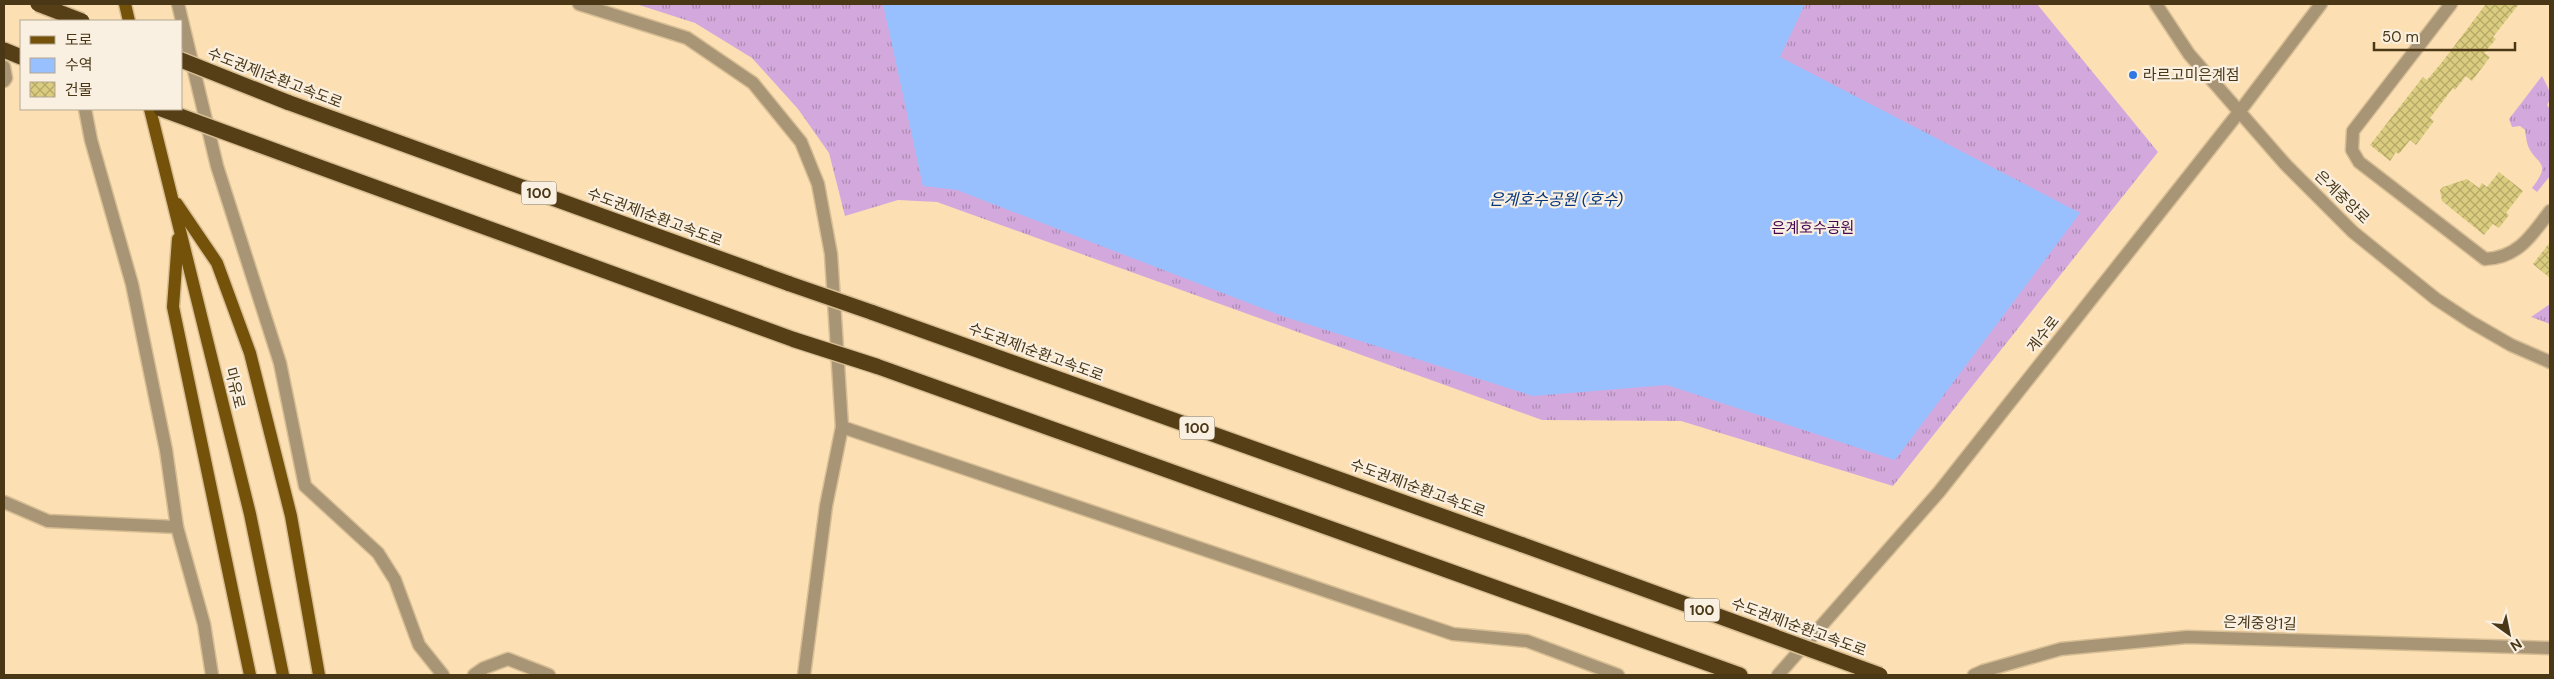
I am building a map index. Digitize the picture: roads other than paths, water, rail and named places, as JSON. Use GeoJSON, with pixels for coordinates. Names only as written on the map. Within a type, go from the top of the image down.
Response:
{"type":"FeatureCollection","features":[{"type":"Feature","properties":{"kind":"highway"},"geometry":{"type":"LineString","coordinates":[[38,4],[79,20]]}},
{"type":"Feature","properties":{"kind":"highway"},"geometry":{"type":"LineString","coordinates":[[4,50],[20,56]]}},
{"type":"Feature","properties":{"kind":"highway","name":"수도권제1순환고속도로"},"geometry":{"type":"LineString","coordinates":[[182,60],[287,102],[1880,675]]}},
{"type":"Feature","properties":{"kind":"highway"},"geometry":{"type":"LineString","coordinates":[[164,110],[794,340],[876,366],[1740,675]]}},
{"type":"Feature","properties":{"kind":"main road"},"geometry":{"type":"LineString","coordinates":[[125,4],[129,20]]}},
{"type":"Feature","properties":{"kind":"main road","name":"마유로"},"geometry":{"type":"LineString","coordinates":[[150,110],[250,514],[283,675]]}},
{"type":"Feature","properties":{"kind":"main road"},"geometry":{"type":"LineString","coordinates":[[172,196],[218,263],[250,353],[291,516],[319,675]]}},
{"type":"Feature","properties":{"kind":"main road"},"geometry":{"type":"LineString","coordinates":[[179,227],[173,307],[250,675]]}},
{"type":"Feature","properties":{"kind":"street"},"geometry":{"type":"LineString","coordinates":[[64,4],[68,20]]}},
{"type":"Feature","properties":{"kind":"street"},"geometry":{"type":"LineString","coordinates":[[178,4],[182,20]]}},
{"type":"Feature","properties":{"kind":"street"},"geometry":{"type":"LineString","coordinates":[[579,4],[688,38],[753,83],[801,142],[818,184],[831,254],[842,428],[826,506],[804,675]]}},
{"type":"Feature","properties":{"kind":"street","name":"은계중앙로"},"geometry":{"type":"LineString","coordinates":[[2156,4],[2189,54],[2286,165],[2353,232],[2436,299],[2471,322],[2512,345],[2550,362]]}},
{"type":"Feature","properties":{"kind":"street","name":"계수로"},"geometry":{"type":"LineString","coordinates":[[1778,675],[1939,492],[2240,111],[2321,4]]}},
{"type":"Feature","properties":{"kind":"street"},"geometry":{"type":"LineString","coordinates":[[2452,4],[2353,131],[2352,150],[2359,162],[2485,259],[2501,258],[2521,247],[2550,211]]}},
{"type":"Feature","properties":{"kind":"street"},"geometry":{"type":"LineString","coordinates":[[182,21],[216,166],[280,363],[305,486],[378,553],[395,580],[419,645],[443,675]]}},
{"type":"Feature","properties":{"kind":"street"},"geometry":{"type":"LineString","coordinates":[[4,67],[6,78],[4,80]]}},
{"type":"Feature","properties":{"kind":"street"},"geometry":{"type":"LineString","coordinates":[[85,110],[91,140],[132,284],[166,450],[177,527],[204,624],[212,675]]}},
{"type":"Feature","properties":{"kind":"street"},"geometry":{"type":"LineString","coordinates":[[842,428],[1453,634],[1527,642],[1618,675]]}},
{"type":"Feature","properties":{"kind":"street"},"geometry":{"type":"LineString","coordinates":[[4,502],[48,521],[177,527]]}},
{"type":"Feature","properties":{"kind":"street","name":"은계중앙1길"},"geometry":{"type":"LineString","coordinates":[[1974,675],[2061,649],[2187,637],[2550,648]]}},
{"type":"Feature","properties":{"kind":"street"},"geometry":{"type":"LineString","coordinates":[[474,675],[484,668],[508,658],[549,675]]}},
{"type":"Feature","properties":{"kind":"water","name":"은계호수공원 (호수)"},"geometry":{"type":"Polygon","coordinates":[[[883,4],[1805,4],[1780,57],[2080,213],[1895,460],[1667,385],[1533,396],[1282,316],[957,190],[923,186],[883,4]]]}},
{"type":"Feature","properties":{"kind":"place","name":"라르고미은계점"},"geometry":{"type":"Point","coordinates":[2133,75]}},
{"type":"Feature","properties":{"kind":"park label","name":"은계호수공원"},"geometry":{"type":"Point","coordinates":[1813,228]}}]}
